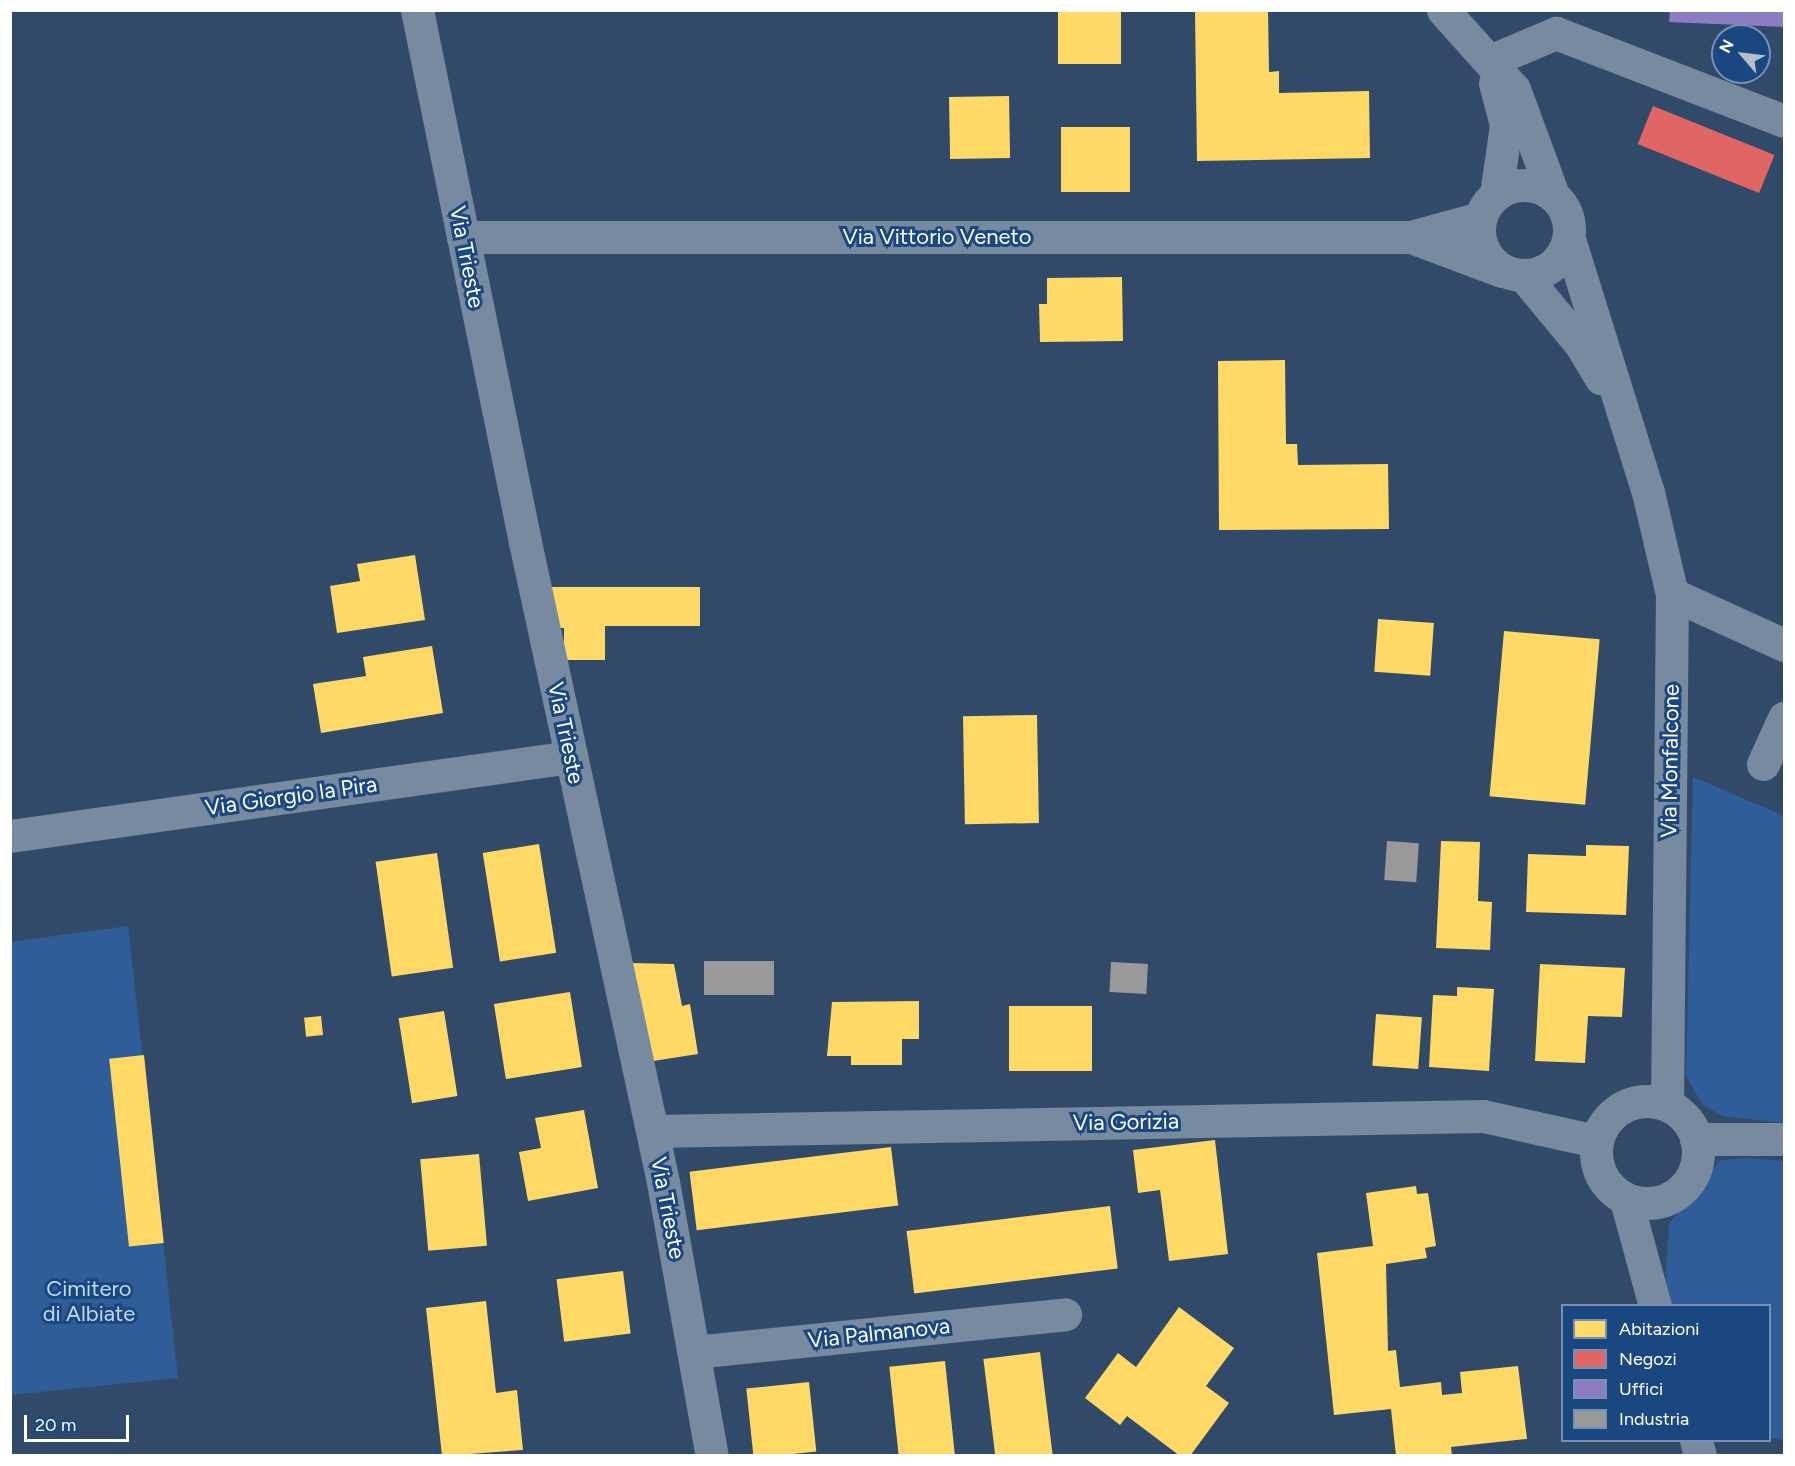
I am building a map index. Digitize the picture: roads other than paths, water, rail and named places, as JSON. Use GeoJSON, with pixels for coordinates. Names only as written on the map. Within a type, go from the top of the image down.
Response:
{"type":"FeatureCollection","features":[{"type":"Feature","properties":{"kind":"street","name":"Via Trieste"},"geometry":{"type":"LineString","coordinates":[[417,10],[571,757],[653,1131],[712,1455]]}},
{"type":"Feature","properties":{"kind":"street"},"geometry":{"type":"LineString","coordinates":[[1443,10],[1490,61],[1514,90],[1554,195],[1568,216],[1569,239],[1554,266],[1515,274],[1482,247],[1488,206],[1506,125],[1490,61]]}},
{"type":"Feature","properties":{"kind":"street"},"geometry":{"type":"LineString","coordinates":[[1490,61],[1556,33],[1785,121]]}},
{"type":"Feature","properties":{"kind":"street"},"geometry":{"type":"LineString","coordinates":[[1488,206],[1523,184],[1554,195]]}},
{"type":"Feature","properties":{"kind":"street","name":"Via Vittorio Veneto"},"geometry":{"type":"LineString","coordinates":[[1411,237],[1488,206]]}},
{"type":"Feature","properties":{"kind":"street","name":"Via Vittorio Veneto"},"geometry":{"type":"LineString","coordinates":[[463,237],[1411,237],[1515,274]]}},
{"type":"Feature","properties":{"kind":"street","name":"Via Monfalcone"},"geometry":{"type":"LineString","coordinates":[[1569,239],[1627,423],[1672,594],[1667,1105]]}},
{"type":"Feature","properties":{"kind":"street","name":"Via Monfalcone"},"geometry":{"type":"LineString","coordinates":[[1515,274],[1581,345],[1627,423]]}},
{"type":"Feature","properties":{"kind":"street"},"geometry":{"type":"LineString","coordinates":[[1672,594],[1785,645]]}},
{"type":"Feature","properties":{"kind":"street"},"geometry":{"type":"LineString","coordinates":[[1763,764],[1785,718]]}},
{"type":"Feature","properties":{"kind":"street","name":"Via Giorgio la Pira"},"geometry":{"type":"LineString","coordinates":[[10,836],[571,757]]}},
{"type":"Feature","properties":{"kind":"street"},"geometry":{"type":"LineString","coordinates":[[1626,1200],[1656,1203],[1680,1191],[1696,1164],[1696,1139],[1682,1115],[1667,1105],[1650,1101],[1620,1108],[1596,1141],[1598,1171],[1626,1200],[1655,1304]]}},
{"type":"Feature","properties":{"kind":"street","name":"Via Gorizia"},"geometry":{"type":"LineString","coordinates":[[653,1131],[1483,1116],[1596,1141]]}},
{"type":"Feature","properties":{"kind":"street"},"geometry":{"type":"LineString","coordinates":[[1696,1139],[1785,1139]]}},
{"type":"Feature","properties":{"kind":"street","name":"Via Palmanova"},"geometry":{"type":"LineString","coordinates":[[694,1352],[1065,1314]]}},
{"type":"Feature","properties":{"kind":"park label","name":"Cimitero di Albiate"},"geometry":{"type":"Point","coordinates":[89,1300]}}]}
